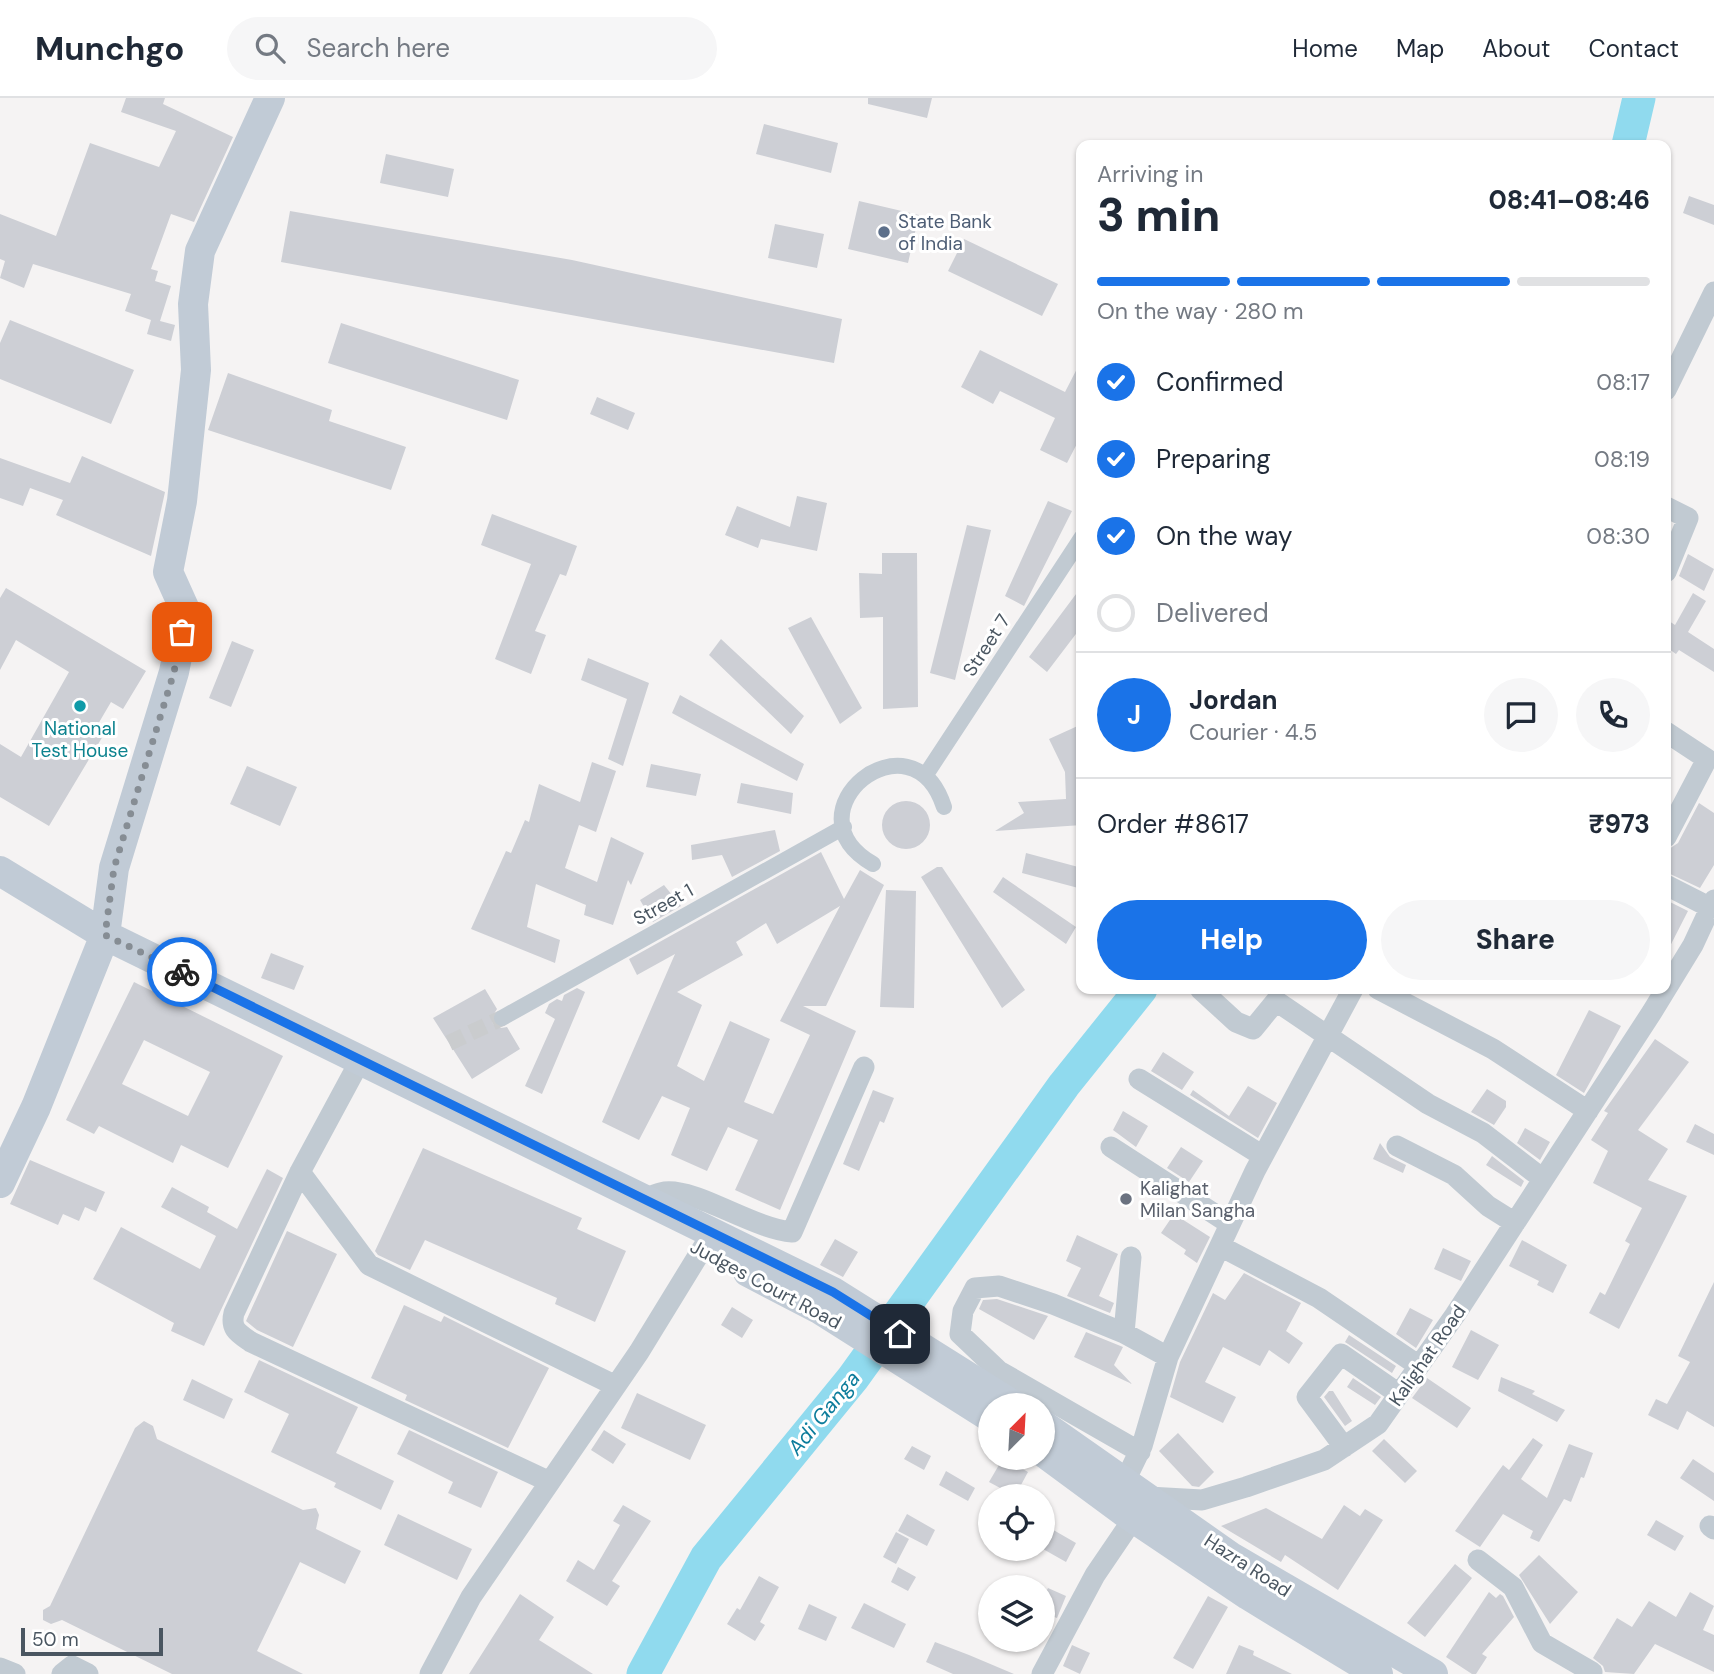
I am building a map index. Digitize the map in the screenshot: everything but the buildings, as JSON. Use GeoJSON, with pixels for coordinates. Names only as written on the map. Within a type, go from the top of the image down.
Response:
{"type":"FeatureCollection","features":[{"type":"Feature","properties":{"kind":"main road"},"geometry":{"type":"LineString","coordinates":[[1,1180],[36,1107],[103,940],[114,868],[174,672],[186,612],[168,572],[181,501],[196,370],[193,304],[200,251],[270,98]]}},
{"type":"Feature","properties":{"kind":"main road"},"geometry":{"type":"LineString","coordinates":[[0,871],[103,940]]}},
{"type":"Feature","properties":{"kind":"main road"},"geometry":{"type":"LineString","coordinates":[[0,884],[355,1070],[699,1240]]}},
{"type":"Feature","properties":{"kind":"main road","name":"Judges Court Road"},"geometry":{"type":"LineString","coordinates":[[103,940],[390,1074],[644,1199],[699,1240],[827,1301],[992,1393]]}},
{"type":"Feature","properties":{"kind":"main road","name":"Judges Court Road"},"geometry":{"type":"LineString","coordinates":[[827,1301],[978,1409]]}},
{"type":"Feature","properties":{"kind":"main road","name":"Hazra Road"},"geometry":{"type":"LineString","coordinates":[[1056,1451],[1231,1557],[1433,1674]]}},
{"type":"Feature","properties":{"kind":"main road","name":"Hazra Road"},"geometry":{"type":"LineString","coordinates":[[1135,1499],[1248,1595],[1378,1674]]}},
{"type":"Feature","properties":{"kind":"street"},"geometry":{"type":"LineString","coordinates":[[1671,380],[1714,292]]}},
{"type":"Feature","properties":{"kind":"street"},"geometry":{"type":"LineString","coordinates":[[1671,510],[1688,518],[1671,560]]}},
{"type":"Feature","properties":{"kind":"street","name":"Street 7"},"geometry":{"type":"LineString","coordinates":[[925,776],[1076,546]]}},
{"type":"Feature","properties":{"kind":"street"},"geometry":{"type":"LineString","coordinates":[[1671,735],[1707,760],[1671,820]]}},
{"type":"Feature","properties":{"kind":"street"},"geometry":{"type":"LineString","coordinates":[[873,864],[854,849],[844,827],[845,802],[857,781],[878,768],[902,766],[925,776],[934,785],[944,807]]}},
{"type":"Feature","properties":{"kind":"street","name":"Street 1"},"geometry":{"type":"LineString","coordinates":[[502,1018],[844,827]]}},
{"type":"Feature","properties":{"kind":"street"},"geometry":{"type":"LineString","coordinates":[[1671,887],[1712,904]]}},
{"type":"Feature","properties":{"kind":"street","name":"Kalighat Road"},"geometry":{"type":"LineString","coordinates":[[1671,980],[1693,945],[1712,904]]}},
{"type":"Feature","properties":{"kind":"street"},"geometry":{"type":"LineString","coordinates":[[1205,994],[1236,1022],[1253,1029],[1276,1001],[1428,1104],[1483,1133],[1543,1179]]}},
{"type":"Feature","properties":{"kind":"street"},"geometry":{"type":"LineString","coordinates":[[1042,1674],[1135,1499],[1140,1452],[1168,1356],[1263,1156],[1350,994]]}},
{"type":"Feature","properties":{"kind":"street"},"geometry":{"type":"LineString","coordinates":[[1388,994],[1493,1049],[1588,1111]]}},
{"type":"Feature","properties":{"kind":"street","name":"Kalighat Road"},"geometry":{"type":"LineString","coordinates":[[1135,1499],[1202,1500],[1324,1460],[1378,1424],[1515,1223],[1662,994]]}},
{"type":"Feature","properties":{"kind":"street"},"geometry":{"type":"LineString","coordinates":[[644,1199],[667,1191],[704,1201],[772,1230],[792,1232],[864,1067]]}},
{"type":"Feature","properties":{"kind":"street"},"geometry":{"type":"LineString","coordinates":[[355,1070],[300,1172],[234,1313],[232,1322],[235,1331],[251,1342],[550,1482]]}},
{"type":"Feature","properties":{"kind":"street"},"geometry":{"type":"LineString","coordinates":[[1139,1079],[1263,1156]]}},
{"type":"Feature","properties":{"kind":"street"},"geometry":{"type":"LineString","coordinates":[[1397,1146],[1454,1175],[1488,1206],[1515,1223]]}},
{"type":"Feature","properties":{"kind":"street"},"geometry":{"type":"LineString","coordinates":[[1111,1147],[1230,1224]]}},
{"type":"Feature","properties":{"kind":"street"},"geometry":{"type":"LineString","coordinates":[[300,1172],[369,1265],[616,1386]]}},
{"type":"Feature","properties":{"kind":"street"},"geometry":{"type":"LineString","coordinates":[[430,1674],[459,1617],[616,1386],[699,1240]]}},
{"type":"Feature","properties":{"kind":"street"},"geometry":{"type":"LineString","coordinates":[[1220,1246],[1319,1298],[1419,1366]]}},
{"type":"Feature","properties":{"kind":"street"},"geometry":{"type":"LineString","coordinates":[[1124,1334],[1131,1257]]}},
{"type":"Feature","properties":{"kind":"street"},"geometry":{"type":"LineString","coordinates":[[1140,1452],[999,1371],[960,1334],[963,1311],[975,1288],[999,1286],[1124,1334],[1168,1356]]}},
{"type":"Feature","properties":{"kind":"street"},"geometry":{"type":"LineString","coordinates":[[1344,1447],[1307,1397],[1341,1354],[1399,1394]]}},
{"type":"Feature","properties":{"kind":"street"},"geometry":{"type":"LineString","coordinates":[[1478,1560],[1513,1587],[1542,1643],[1592,1672],[1590,1674]]}},
{"type":"Feature","properties":{"kind":"street"},"geometry":{"type":"LineString","coordinates":[[62,1674],[72,1666],[88,1674]]}},
{"type":"Feature","properties":{"kind":"street"},"geometry":{"type":"LineString","coordinates":[[0,1668],[15,1674]]}},
{"type":"Feature","properties":{"kind":"waterway","name":"Adi Ganga"},"geometry":{"type":"LineString","coordinates":[[1629,140],[1639,98]]}},
{"type":"Feature","properties":{"kind":"waterway","name":"Adi Ganga"},"geometry":{"type":"LineString","coordinates":[[643,1674],[706,1558],[853,1378],[1064,1085],[1137,994]]}},
{"type":"Feature","properties":{"kind":"tunnel"},"geometry":{"type":"LineString","coordinates":[[449,1043],[502,1018]]}},
{"type":"Feature","properties":{"kind":"way so far"},"geometry":{"type":"LineString","coordinates":[[182,632],[174,672],[114,868],[105,935],[182,972]]}},
{"type":"Feature","properties":{"kind":"place","name":"State Bank of India"},"geometry":{"type":"Point","coordinates":[884,232]}},
{"type":"Feature","properties":{"kind":"place","name":"National Test House"},"geometry":{"type":"Point","coordinates":[80,706]}},
{"type":"Feature","properties":{"kind":"place","name":"Kalighat Milan Sangha"},"geometry":{"type":"Point","coordinates":[1126,1199]}},
{"type":"Feature","properties":{"kind":"route"},"geometry":{"type":"LineString","coordinates":[[182,972],[833,1292],[900,1334]]}}]}
